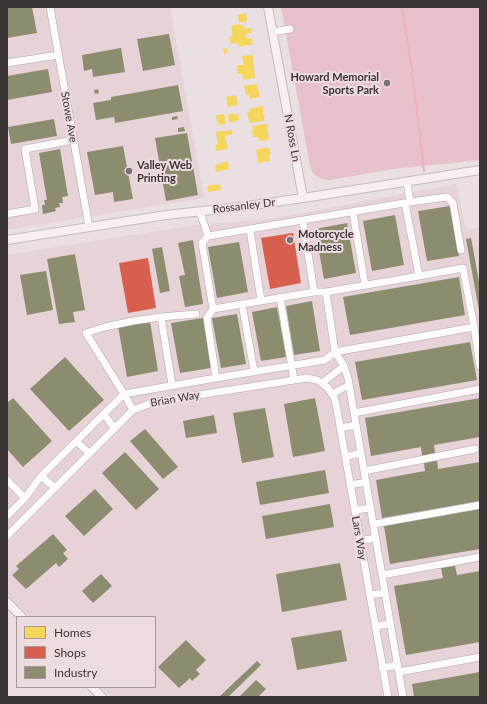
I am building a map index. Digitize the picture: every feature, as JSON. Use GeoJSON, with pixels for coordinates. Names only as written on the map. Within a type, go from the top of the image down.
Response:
{"type":"FeatureCollection","features":[{"type":"Feature","properties":{"kind":"main road","name":"N Ross Ln"},"geometry":{"type":"LineString","coordinates":[[268,7],[303,198]]}},
{"type":"Feature","properties":{"kind":"main road","name":"Rossanley Dr"},"geometry":{"type":"LineString","coordinates":[[7,240],[89,227],[303,198],[480,170]]}},
{"type":"Feature","properties":{"kind":"main road"},"geometry":{"type":"LineString","coordinates":[[7,602],[21,616]]}},
{"type":"Feature","properties":{"kind":"main road"},"geometry":{"type":"LineString","coordinates":[[93,688],[102,697]]}},
{"type":"Feature","properties":{"kind":"street","name":"Stowe Ave"},"geometry":{"type":"LineString","coordinates":[[50,7],[89,227]]}},
{"type":"Feature","properties":{"kind":"street"},"geometry":{"type":"LineString","coordinates":[[273,32],[290,29]]}},
{"type":"Feature","properties":{"kind":"street"},"geometry":{"type":"LineString","coordinates":[[7,63],[58,55]]}},
{"type":"Feature","properties":{"kind":"street"},"geometry":{"type":"LineString","coordinates":[[7,214],[35,209],[24,148],[74,140]]}},
{"type":"Feature","properties":{"kind":"street"},"geometry":{"type":"LineString","coordinates":[[407,182],[407,203],[419,276]]}},
{"type":"Feature","properties":{"kind":"street"},"geometry":{"type":"LineString","coordinates":[[216,378],[207,318],[213,309],[202,243],[208,236],[353,213],[447,196],[453,203],[461,250]]}},
{"type":"Feature","properties":{"kind":"street"},"geometry":{"type":"LineString","coordinates":[[200,212],[208,236]]}},
{"type":"Feature","properties":{"kind":"street"},"geometry":{"type":"LineString","coordinates":[[353,213],[365,285]]}},
{"type":"Feature","properties":{"kind":"street"},"geometry":{"type":"LineString","coordinates":[[303,221],[314,292]]}},
{"type":"Feature","properties":{"kind":"street"},"geometry":{"type":"LineString","coordinates":[[250,230],[261,300]]}},
{"type":"Feature","properties":{"kind":"street"},"geometry":{"type":"LineString","coordinates":[[213,309],[280,297],[314,292],[326,292],[463,268],[480,366]]}},
{"type":"Feature","properties":{"kind":"street"},"geometry":{"type":"LineString","coordinates":[[326,292],[335,352],[344,366],[350,385],[403,697]]}},
{"type":"Feature","properties":{"kind":"street"},"geometry":{"type":"LineString","coordinates":[[280,297],[294,380]]}},
{"type":"Feature","properties":{"kind":"street"},"geometry":{"type":"LineString","coordinates":[[242,304],[254,371]]}},
{"type":"Feature","properties":{"kind":"street"},"geometry":{"type":"LineString","coordinates":[[133,410],[86,333],[112,325],[133,321],[196,314]]}},
{"type":"Feature","properties":{"kind":"street"},"geometry":{"type":"LineString","coordinates":[[160,318],[172,385]]}},
{"type":"Feature","properties":{"kind":"street"},"geometry":{"type":"LineString","coordinates":[[7,516],[25,498],[41,476],[124,394],[292,364],[325,360],[335,352],[474,327]]}},
{"type":"Feature","properties":{"kind":"street"},"geometry":{"type":"LineString","coordinates":[[322,383],[344,366]]}},
{"type":"Feature","properties":{"kind":"street"},"geometry":{"type":"LineString","coordinates":[[229,375],[231,390]]}},
{"type":"Feature","properties":{"kind":"street","name":"Brian Way"},"geometry":{"type":"LineString","coordinates":[[7,536],[133,410],[146,404],[162,401],[294,380],[312,379],[322,383]]}},
{"type":"Feature","properties":{"kind":"street"},"geometry":{"type":"LineString","coordinates":[[195,381],[196,396]]}},
{"type":"Feature","properties":{"kind":"street","name":"Lars Way"},"geometry":{"type":"LineString","coordinates":[[322,383],[332,394],[336,404],[388,697]]}},
{"type":"Feature","properties":{"kind":"street"},"geometry":{"type":"LineString","coordinates":[[332,394],[350,385]]}},
{"type":"Feature","properties":{"kind":"street"},"geometry":{"type":"LineString","coordinates":[[160,388],[162,401]]}},
{"type":"Feature","properties":{"kind":"street"},"geometry":{"type":"LineString","coordinates":[[354,413],[480,389]]}},
{"type":"Feature","properties":{"kind":"street"},"geometry":{"type":"LineString","coordinates":[[104,414],[114,428]]}},
{"type":"Feature","properties":{"kind":"street"},"geometry":{"type":"LineString","coordinates":[[340,428],[356,425]]}},
{"type":"Feature","properties":{"kind":"street"},"geometry":{"type":"LineString","coordinates":[[76,441],[89,453]]}},
{"type":"Feature","properties":{"kind":"street"},"geometry":{"type":"LineString","coordinates":[[364,471],[475,449]]}},
{"type":"Feature","properties":{"kind":"street"},"geometry":{"type":"LineString","coordinates":[[345,456],[361,453]]}},
{"type":"Feature","properties":{"kind":"street"},"geometry":{"type":"LineString","coordinates":[[41,476],[55,488]]}},
{"type":"Feature","properties":{"kind":"street"},"geometry":{"type":"LineString","coordinates":[[7,480],[25,498]]}},
{"type":"Feature","properties":{"kind":"street"},"geometry":{"type":"LineString","coordinates":[[350,486],[366,482]]}},
{"type":"Feature","properties":{"kind":"street"},"geometry":{"type":"LineString","coordinates":[[374,524],[480,505]]}},
{"type":"Feature","properties":{"kind":"street"},"geometry":{"type":"LineString","coordinates":[[16,507],[26,516]]}},
{"type":"Feature","properties":{"kind":"street"},"geometry":{"type":"LineString","coordinates":[[355,510],[371,508]]}},
{"type":"Feature","properties":{"kind":"street"},"geometry":{"type":"LineString","coordinates":[[360,541],[376,538]]}},
{"type":"Feature","properties":{"kind":"street"},"geometry":{"type":"LineString","coordinates":[[382,575],[480,557]]}},
{"type":"Feature","properties":{"kind":"street"},"geometry":{"type":"LineString","coordinates":[[370,596],[385,593]]}},
{"type":"Feature","properties":{"kind":"street"},"geometry":{"type":"LineString","coordinates":[[375,626],[391,624]]}},
{"type":"Feature","properties":{"kind":"street"},"geometry":{"type":"LineString","coordinates":[[382,668],[398,668],[480,657]]}},
{"type":"Feature","properties":{"kind":"shaded area"},"geometry":{"type":"Polygon","coordinates":[[[7,7],[170,7],[204,198],[7,230],[7,7]]]}},
{"type":"Feature","properties":{"kind":"shaded area","name":"Howard Memorial Sports Park"},"geometry":{"type":"Polygon","coordinates":[[[281,7],[480,7],[480,160],[393,169],[330,180],[325,180],[318,177],[313,173],[310,166],[281,7]]]}},
{"type":"Feature","properties":{"kind":"shaded area"},"geometry":{"type":"Polygon","coordinates":[[[456,184],[466,230],[480,228],[480,697],[111,697],[102,688],[156,688],[156,616],[29,616],[7,594],[7,255],[194,225],[271,219],[456,184]]]}},
{"type":"Feature","properties":{"kind":"building: Homes"},"geometry":{"type":"Polygon","coordinates":[[[246,13],[247,21],[239,23],[238,15],[246,13]]]}},
{"type":"Feature","properties":{"kind":"building: Homes"},"geometry":{"type":"Polygon","coordinates":[[[240,24],[240,26],[244,25],[245,29],[251,28],[252,33],[246,34],[247,39],[252,38],[253,44],[239,47],[238,43],[231,44],[229,37],[233,36],[231,26],[240,24]]]}},
{"type":"Feature","properties":{"kind":"building: Homes"},"geometry":{"type":"Polygon","coordinates":[[[227,48],[228,53],[224,54],[223,49],[227,48]]]}},
{"type":"Feature","properties":{"kind":"building: Homes"},"geometry":{"type":"Polygon","coordinates":[[[253,55],[255,78],[243,80],[242,74],[238,74],[237,65],[244,65],[242,56],[253,55]]]}},
{"type":"Feature","properties":{"kind":"building: Homes"},"geometry":{"type":"Polygon","coordinates":[[[257,84],[260,97],[250,99],[249,94],[246,95],[244,86],[257,84]]]}},
{"type":"Feature","properties":{"kind":"building: Homes"},"geometry":{"type":"Polygon","coordinates":[[[236,95],[238,105],[228,107],[226,97],[236,95]]]}},
{"type":"Feature","properties":{"kind":"building: Homes"},"geometry":{"type":"Polygon","coordinates":[[[263,106],[263,115],[265,115],[264,121],[250,123],[247,113],[250,112],[249,109],[263,106]]]}},
{"type":"Feature","properties":{"kind":"building: Homes"},"geometry":{"type":"Polygon","coordinates":[[[233,113],[234,115],[238,114],[239,120],[229,123],[228,114],[233,113]]]}},
{"type":"Feature","properties":{"kind":"building: Homes"},"geometry":{"type":"Polygon","coordinates":[[[224,114],[226,124],[218,125],[216,115],[224,114]]]}},
{"type":"Feature","properties":{"kind":"building: Homes"},"geometry":{"type":"Polygon","coordinates":[[[267,124],[269,140],[259,141],[258,137],[253,137],[253,126],[267,124]]]}},
{"type":"Feature","properties":{"kind":"building: Homes"},"geometry":{"type":"Polygon","coordinates":[[[232,130],[233,134],[225,136],[228,149],[216,151],[215,145],[218,144],[216,132],[232,130]]]}},
{"type":"Feature","properties":{"kind":"building: Homes"},"geometry":{"type":"Polygon","coordinates":[[[269,147],[271,154],[269,154],[270,161],[258,163],[256,150],[269,147]]]}},
{"type":"Feature","properties":{"kind":"building: Homes"},"geometry":{"type":"Polygon","coordinates":[[[228,161],[229,169],[216,172],[215,165],[228,161]]]}},
{"type":"Feature","properties":{"kind":"building: Homes"},"geometry":{"type":"Polygon","coordinates":[[[220,184],[221,190],[208,192],[207,186],[220,184]]]}},
{"type":"Feature","properties":{"kind":"building: Shops"},"geometry":{"type":"Polygon","coordinates":[[[293,233],[301,283],[270,289],[261,238],[293,233]]]}},
{"type":"Feature","properties":{"kind":"building: Shops"},"geometry":{"type":"Polygon","coordinates":[[[148,258],[156,308],[128,313],[119,263],[148,258]]]}},
{"type":"Feature","properties":{"kind":"building: Industry"},"geometry":{"type":"Polygon","coordinates":[[[7,7],[32,7],[37,33],[7,38],[7,7]]]}},
{"type":"Feature","properties":{"kind":"building: Industry"},"geometry":{"type":"Polygon","coordinates":[[[169,34],[175,65],[143,71],[137,39],[169,34]]]}},
{"type":"Feature","properties":{"kind":"building: Industry"},"geometry":{"type":"Polygon","coordinates":[[[121,48],[125,72],[93,77],[92,69],[84,71],[82,55],[121,48]]]}},
{"type":"Feature","properties":{"kind":"building: Industry"},"geometry":{"type":"Polygon","coordinates":[[[48,69],[52,92],[7,100],[7,76],[48,69]]]}},
{"type":"Feature","properties":{"kind":"building: Industry"},"geometry":{"type":"Polygon","coordinates":[[[178,85],[183,111],[115,123],[114,117],[96,120],[93,103],[111,100],[111,97],[178,85]]]}},
{"type":"Feature","properties":{"kind":"building: Industry"},"geometry":{"type":"Polygon","coordinates":[[[98,89],[99,93],[95,94],[94,90],[98,89]]]}},
{"type":"Feature","properties":{"kind":"building: Industry"},"geometry":{"type":"Polygon","coordinates":[[[177,116],[178,119],[172,120],[172,117],[177,116]]]}},
{"type":"Feature","properties":{"kind":"building: Industry"},"geometry":{"type":"Polygon","coordinates":[[[54,119],[57,136],[11,144],[8,127],[54,119]]]}},
{"type":"Feature","properties":{"kind":"building: Industry"},"geometry":{"type":"Polygon","coordinates":[[[184,127],[185,131],[178,132],[178,128],[184,127]]]}},
{"type":"Feature","properties":{"kind":"building: Industry"},"geometry":{"type":"Polygon","coordinates":[[[187,133],[198,195],[166,201],[155,138],[187,133]]]}},
{"type":"Feature","properties":{"kind":"building: Industry"},"geometry":{"type":"Polygon","coordinates":[[[123,146],[133,199],[114,202],[113,192],[95,195],[87,152],[123,146]]]}},
{"type":"Feature","properties":{"kind":"building: Industry"},"geometry":{"type":"Polygon","coordinates":[[[60,149],[68,196],[62,197],[63,203],[59,203],[60,207],[55,208],[56,211],[43,214],[42,205],[45,205],[44,200],[47,200],[39,153],[60,149]]]}},
{"type":"Feature","properties":{"kind":"building: Industry"},"geometry":{"type":"Polygon","coordinates":[[[450,206],[459,256],[427,261],[418,211],[450,206]]]}},
{"type":"Feature","properties":{"kind":"building: Industry"},"geometry":{"type":"Polygon","coordinates":[[[395,215],[404,265],[372,271],[363,221],[395,215]]]}},
{"type":"Feature","properties":{"kind":"building: Industry"},"geometry":{"type":"Polygon","coordinates":[[[347,223],[356,273],[324,279],[315,229],[347,223]]]}},
{"type":"Feature","properties":{"kind":"building: Industry"},"geometry":{"type":"Polygon","coordinates":[[[471,238],[480,287],[480,316],[466,239],[471,238]]]}},
{"type":"Feature","properties":{"kind":"building: Industry"},"geometry":{"type":"Polygon","coordinates":[[[193,240],[203,304],[185,307],[179,276],[185,275],[178,243],[193,240]]]}},
{"type":"Feature","properties":{"kind":"building: Industry"},"geometry":{"type":"Polygon","coordinates":[[[239,242],[248,292],[217,298],[208,247],[239,242]]]}},
{"type":"Feature","properties":{"kind":"building: Industry"},"geometry":{"type":"Polygon","coordinates":[[[162,247],[170,291],[160,293],[152,249],[162,247]]]}},
{"type":"Feature","properties":{"kind":"building: Industry"},"geometry":{"type":"Polygon","coordinates":[[[75,254],[85,310],[73,312],[75,322],[59,324],[47,259],[75,254]]]}},
{"type":"Feature","properties":{"kind":"building: Industry"},"geometry":{"type":"Polygon","coordinates":[[[46,271],[53,310],[27,315],[20,275],[46,271]]]}},
{"type":"Feature","properties":{"kind":"building: Industry"},"geometry":{"type":"Polygon","coordinates":[[[459,277],[465,315],[350,335],[343,297],[459,277]]]}},
{"type":"Feature","properties":{"kind":"building: Industry"},"geometry":{"type":"Polygon","coordinates":[[[312,301],[320,351],[294,355],[286,306],[312,301]]]}},
{"type":"Feature","properties":{"kind":"building: Industry"},"geometry":{"type":"Polygon","coordinates":[[[277,307],[286,357],[261,361],[252,312],[277,307]]]}},
{"type":"Feature","properties":{"kind":"building: Industry"},"geometry":{"type":"Polygon","coordinates":[[[237,314],[246,364],[221,368],[212,318],[237,314]]]}},
{"type":"Feature","properties":{"kind":"building: Industry"},"geometry":{"type":"Polygon","coordinates":[[[203,318],[211,368],[180,373],[171,323],[203,318]]]}},
{"type":"Feature","properties":{"kind":"building: Industry"},"geometry":{"type":"Polygon","coordinates":[[[150,321],[158,371],[127,377],[118,326],[150,321]]]}},
{"type":"Feature","properties":{"kind":"building: Industry"},"geometry":{"type":"Polygon","coordinates":[[[470,342],[477,380],[362,400],[355,362],[470,342]]]}},
{"type":"Feature","properties":{"kind":"building: Industry"},"geometry":{"type":"Polygon","coordinates":[[[65,357],[104,400],[69,431],[30,389],[65,357]]]}},
{"type":"Feature","properties":{"kind":"building: Industry"},"geometry":{"type":"Polygon","coordinates":[[[13,398],[52,441],[23,467],[7,449],[7,403],[13,398]]]}},
{"type":"Feature","properties":{"kind":"building: Industry"},"geometry":{"type":"Polygon","coordinates":[[[315,398],[325,451],[293,457],[284,404],[315,398]]]}},
{"type":"Feature","properties":{"kind":"building: Industry"},"geometry":{"type":"Polygon","coordinates":[[[480,398],[480,437],[434,445],[435,453],[422,456],[421,447],[371,456],[365,418],[480,398]]]}},
{"type":"Feature","properties":{"kind":"building: Industry"},"geometry":{"type":"Polygon","coordinates":[[[265,408],[274,457],[242,463],[233,413],[265,408]]]}},
{"type":"Feature","properties":{"kind":"building: Industry"},"geometry":{"type":"Polygon","coordinates":[[[214,415],[217,433],[186,438],[183,421],[214,415]]]}},
{"type":"Feature","properties":{"kind":"building: Industry"},"geometry":{"type":"Polygon","coordinates":[[[145,429],[178,467],[163,479],[130,441],[145,429]]]}},
{"type":"Feature","properties":{"kind":"building: Industry"},"geometry":{"type":"Polygon","coordinates":[[[125,452],[159,489],[136,510],[102,473],[125,452]]]}},
{"type":"Feature","properties":{"kind":"building: Industry"},"geometry":{"type":"Polygon","coordinates":[[[437,460],[438,469],[480,462],[480,501],[382,518],[376,480],[425,471],[424,463],[437,460]]]}},
{"type":"Feature","properties":{"kind":"building: Industry"},"geometry":{"type":"Polygon","coordinates":[[[325,470],[329,493],[260,505],[256,482],[325,470]]]}},
{"type":"Feature","properties":{"kind":"building: Industry"},"geometry":{"type":"Polygon","coordinates":[[[95,489],[113,509],[84,536],[65,516],[95,489]]]}},
{"type":"Feature","properties":{"kind":"building: Industry"},"geometry":{"type":"Polygon","coordinates":[[[330,504],[334,527],[266,539],[262,516],[330,504]]]}},
{"type":"Feature","properties":{"kind":"building: Industry"},"geometry":{"type":"Polygon","coordinates":[[[480,509],[480,549],[390,564],[384,526],[480,509]]]}},
{"type":"Feature","properties":{"kind":"building: Industry"},"geometry":{"type":"Polygon","coordinates":[[[53,534],[67,550],[63,553],[68,559],[59,567],[56,563],[26,589],[12,575],[19,569],[16,566],[53,534]]]}},
{"type":"Feature","properties":{"kind":"building: Industry"},"geometry":{"type":"Polygon","coordinates":[[[340,563],[347,600],[282,612],[276,574],[340,563]]]}},
{"type":"Feature","properties":{"kind":"building: Industry"},"geometry":{"type":"Polygon","coordinates":[[[455,566],[457,575],[480,571],[480,642],[406,655],[394,586],[443,578],[441,568],[455,566]]]}},
{"type":"Feature","properties":{"kind":"building: Industry"},"geometry":{"type":"Polygon","coordinates":[[[101,574],[112,586],[93,603],[82,591],[101,574]]]}},
{"type":"Feature","properties":{"kind":"building: Industry"},"geometry":{"type":"Polygon","coordinates":[[[341,630],[347,661],[297,670],[291,638],[341,630]]]}},
{"type":"Feature","properties":{"kind":"building: Industry"},"geometry":{"type":"Polygon","coordinates":[[[186,640],[206,660],[196,670],[200,674],[192,681],[190,678],[179,688],[158,667],[186,640]]]}},
{"type":"Feature","properties":{"kind":"building: Industry"},"geometry":{"type":"Polygon","coordinates":[[[257,661],[261,665],[228,697],[219,697],[257,661]]]}},
{"type":"Feature","properties":{"kind":"building: Industry"},"geometry":{"type":"Polygon","coordinates":[[[480,672],[480,697],[414,697],[412,684],[480,672]]]}},
{"type":"Feature","properties":{"kind":"building: Industry"},"geometry":{"type":"Polygon","coordinates":[[[256,680],[266,689],[258,697],[239,697],[256,680]]]}},
{"type":"Feature","properties":{"kind":"waterway"},"geometry":{"type":"LineString","coordinates":[[402,7],[413,78],[424,171]]}},
{"type":"Feature","properties":{"kind":"place","name":"Howard Memorial Sports Park"},"geometry":{"type":"Point","coordinates":[387,83]}},
{"type":"Feature","properties":{"kind":"place","name":"Valley Web Printing"},"geometry":{"type":"Point","coordinates":[129,171]}},
{"type":"Feature","properties":{"kind":"place","name":"Motorcycle Madness"},"geometry":{"type":"Point","coordinates":[290,240]}}]}
